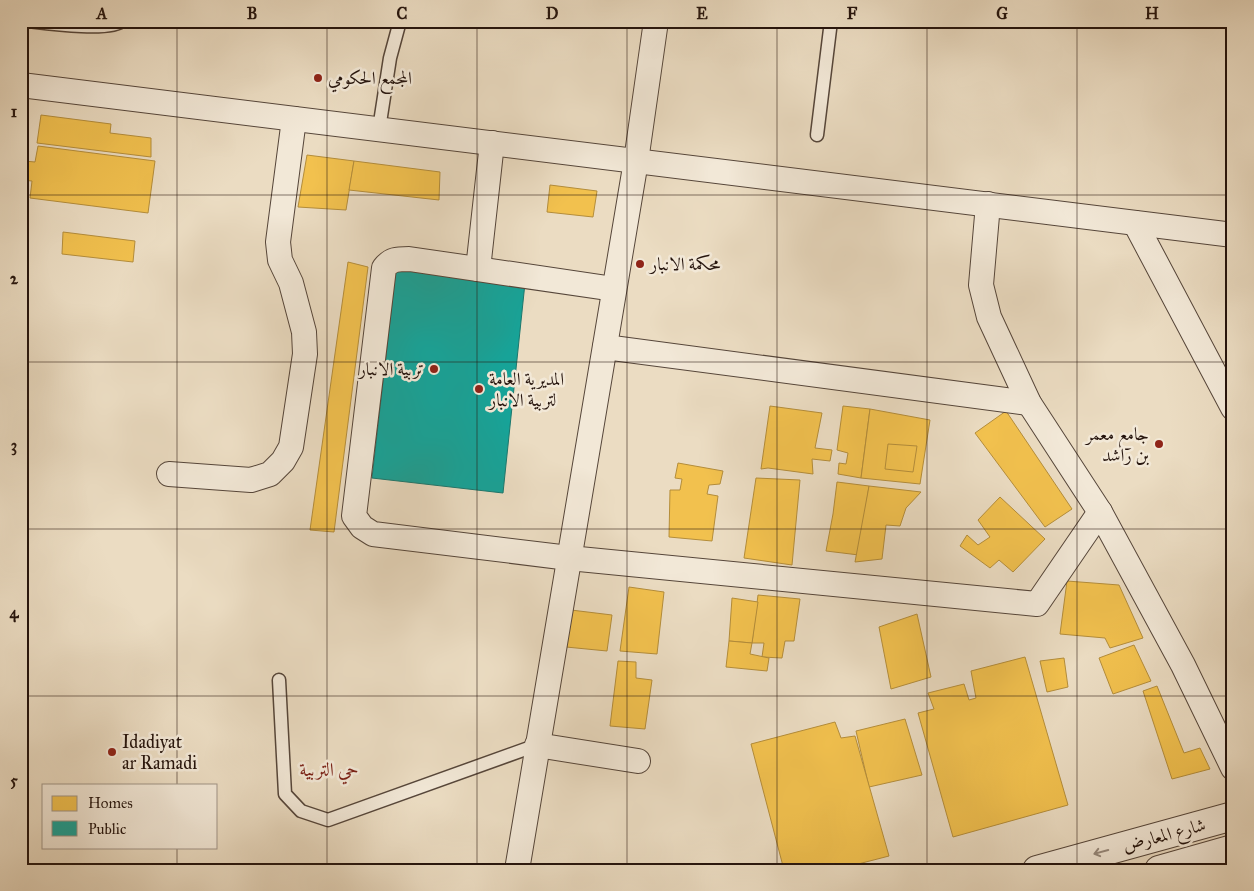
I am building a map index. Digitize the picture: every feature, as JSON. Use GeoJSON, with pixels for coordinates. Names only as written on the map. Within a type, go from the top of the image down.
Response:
{"type":"FeatureCollection","features":[{"type":"Feature","properties":{"kind":"street"},"geometry":{"type":"LineString","coordinates":[[517,870],[636,161],[656,21]]}},
{"type":"Feature","properties":{"kind":"street"},"geometry":{"type":"LineString","coordinates":[[21,85],[1233,235]]}},
{"type":"Feature","properties":{"kind":"street"},"geometry":{"type":"LineString","coordinates":[[169,474],[252,480],[270,474],[283,461],[291,447],[305,354],[304,332],[291,283],[280,260],[278,242],[294,119]]}},
{"type":"Feature","properties":{"kind":"street"},"geometry":{"type":"LineString","coordinates":[[478,269],[492,143]]}},
{"type":"Feature","properties":{"kind":"street"},"geometry":{"type":"LineString","coordinates":[[988,204],[981,285],[989,318],[1029,403],[1100,512],[1183,665],[1233,768]]}},
{"type":"Feature","properties":{"kind":"street"},"geometry":{"type":"LineString","coordinates":[[1135,223],[1233,408]]}},
{"type":"Feature","properties":{"kind":"street"},"geometry":{"type":"LineString","coordinates":[[614,289],[409,259],[397,259],[390,262],[384,268],[354,516],[362,527],[373,534],[569,558],[1038,604],[1100,512]]}},
{"type":"Feature","properties":{"kind":"street"},"geometry":{"type":"LineString","coordinates":[[604,346],[1029,403]]}},
{"type":"Feature","properties":{"kind":"street"},"geometry":{"type":"LineString","coordinates":[[537,745],[638,761]]}},
{"type":"Feature","properties":{"kind":"street","name":"شارع المعارض"},"geometry":{"type":"LineString","coordinates":[[1037,870],[1233,816]]}},
{"type":"Feature","properties":{"kind":"street","name":"شارع المعارض"},"geometry":{"type":"LineString","coordinates":[[1159,870],[1233,849]]}},
{"type":"Feature","properties":{"kind":"lane"},"geometry":{"type":"LineString","coordinates":[[28,21],[101,27],[118,24],[122,21]]}},
{"type":"Feature","properties":{"kind":"lane"},"geometry":{"type":"LineString","coordinates":[[379,129],[390,58],[400,21]]}},
{"type":"Feature","properties":{"kind":"lane"},"geometry":{"type":"LineString","coordinates":[[817,135],[830,21]]}},
{"type":"Feature","properties":{"kind":"lane"},"geometry":{"type":"LineString","coordinates":[[279,680],[285,794],[301,811],[328,820],[537,745]]}},
{"type":"Feature","properties":{"kind":"building: Homes"},"geometry":{"type":"Polygon","coordinates":[[[41,115],[111,124],[110,133],[151,138],[151,157],[37,143],[41,115]]]}},
{"type":"Feature","properties":{"kind":"building: Homes"},"geometry":{"type":"Polygon","coordinates":[[[38,146],[155,161],[148,213],[30,198],[32,181],[22,180],[24,161],[35,162],[38,146]]]}},
{"type":"Feature","properties":{"kind":"building: Homes"},"geometry":{"type":"Polygon","coordinates":[[[307,155],[354,161],[346,210],[298,207],[307,155]]]}},
{"type":"Feature","properties":{"kind":"building: Homes"},"geometry":{"type":"Polygon","coordinates":[[[354,161],[440,172],[439,200],[349,190],[354,161]]]}},
{"type":"Feature","properties":{"kind":"building: Homes"},"geometry":{"type":"Polygon","coordinates":[[[550,185],[597,191],[593,217],[547,212],[550,185]]]}},
{"type":"Feature","properties":{"kind":"building: Homes"},"geometry":{"type":"Polygon","coordinates":[[[63,232],[135,241],[133,262],[62,254],[63,232]]]}},
{"type":"Feature","properties":{"kind":"building: Homes"},"geometry":{"type":"Polygon","coordinates":[[[348,262],[368,267],[334,532],[310,530],[348,262]]]}},
{"type":"Feature","properties":{"kind":"building: Homes"},"geometry":{"type":"Polygon","coordinates":[[[770,406],[822,413],[815,448],[832,450],[830,461],[812,459],[813,474],[768,468],[761,469],[770,406]]]}},
{"type":"Feature","properties":{"kind":"building: Homes"},"geometry":{"type":"Polygon","coordinates":[[[843,406],[870,409],[861,478],[838,474],[839,463],[846,464],[848,453],[837,450],[843,406]]]}},
{"type":"Feature","properties":{"kind":"building: Homes"},"geometry":{"type":"Polygon","coordinates":[[[870,409],[930,420],[920,484],[861,478],[870,409]]]}},
{"type":"Feature","properties":{"kind":"building: Homes"},"geometry":{"type":"Polygon","coordinates":[[[1006,411],[1072,509],[1045,527],[975,433],[1006,411]]]}},
{"type":"Feature","properties":{"kind":"building: Homes"},"geometry":{"type":"Polygon","coordinates":[[[888,444],[917,446],[913,472],[885,469],[888,444]]]}},
{"type":"Feature","properties":{"kind":"building: Homes"},"geometry":{"type":"Polygon","coordinates":[[[678,463],[723,471],[720,484],[709,485],[707,494],[718,496],[712,541],[669,537],[670,490],[680,490],[682,479],[675,478],[678,463]]]}},
{"type":"Feature","properties":{"kind":"building: Homes"},"geometry":{"type":"Polygon","coordinates":[[[756,478],[800,480],[792,565],[744,558],[756,478]]]}},
{"type":"Feature","properties":{"kind":"building: Homes"},"geometry":{"type":"Polygon","coordinates":[[[837,482],[869,486],[859,555],[826,551],[837,482]]]}},
{"type":"Feature","properties":{"kind":"building: Homes"},"geometry":{"type":"Polygon","coordinates":[[[869,486],[921,492],[906,508],[900,526],[886,525],[882,559],[855,562],[869,486]]]}},
{"type":"Feature","properties":{"kind":"building: Homes"},"geometry":{"type":"Polygon","coordinates":[[[1000,497],[1045,539],[1013,572],[999,560],[990,568],[960,546],[967,535],[978,545],[990,537],[978,520],[1000,497]]]}},
{"type":"Feature","properties":{"kind":"building: Homes"},"geometry":{"type":"Polygon","coordinates":[[[1067,581],[1119,585],[1143,638],[1110,648],[1105,638],[1060,634],[1067,581]]]}},
{"type":"Feature","properties":{"kind":"building: Homes"},"geometry":{"type":"Polygon","coordinates":[[[629,587],[664,592],[657,654],[620,651],[629,587]]]}},
{"type":"Feature","properties":{"kind":"building: Homes"},"geometry":{"type":"Polygon","coordinates":[[[758,595],[800,599],[794,641],[785,641],[782,658],[762,657],[764,643],[752,643],[758,595]]]}},
{"type":"Feature","properties":{"kind":"building: Homes"},"geometry":{"type":"Polygon","coordinates":[[[732,598],[758,602],[752,643],[729,641],[732,598]]]}},
{"type":"Feature","properties":{"kind":"building: Homes"},"geometry":{"type":"Polygon","coordinates":[[[571,610],[612,615],[607,651],[566,647],[571,610]]]}},
{"type":"Feature","properties":{"kind":"building: Homes"},"geometry":{"type":"Polygon","coordinates":[[[917,614],[931,677],[891,689],[879,627],[917,614]]]}},
{"type":"Feature","properties":{"kind":"building: Homes"},"geometry":{"type":"Polygon","coordinates":[[[729,641],[752,643],[750,654],[769,658],[767,671],[726,667],[729,641]]]}},
{"type":"Feature","properties":{"kind":"building: Homes"},"geometry":{"type":"Polygon","coordinates":[[[1134,645],[1151,681],[1113,694],[1099,658],[1134,645]]]}},
{"type":"Feature","properties":{"kind":"building: Homes"},"geometry":{"type":"Polygon","coordinates":[[[1025,657],[1068,805],[953,837],[918,713],[934,709],[928,693],[964,684],[969,700],[976,698],[971,671],[1025,657]]]}},
{"type":"Feature","properties":{"kind":"building: Homes"},"geometry":{"type":"Polygon","coordinates":[[[1064,658],[1068,687],[1047,692],[1040,661],[1064,658]]]}},
{"type":"Feature","properties":{"kind":"building: Homes"},"geometry":{"type":"Polygon","coordinates":[[[618,661],[636,662],[636,678],[652,680],[645,729],[610,726],[618,661]]]}},
{"type":"Feature","properties":{"kind":"building: Homes"},"geometry":{"type":"Polygon","coordinates":[[[1157,686],[1184,753],[1200,748],[1210,769],[1172,779],[1143,691],[1157,686]]]}},
{"type":"Feature","properties":{"kind":"building: Homes"},"geometry":{"type":"Polygon","coordinates":[[[905,719],[922,775],[869,787],[856,731],[905,719]]]}},
{"type":"Feature","properties":{"kind":"building: Homes"},"geometry":{"type":"Polygon","coordinates":[[[835,722],[841,738],[855,736],[889,856],[835,870],[784,870],[751,744],[835,722]]]}},
{"type":"Feature","properties":{"kind":"building: Public"},"geometry":{"type":"Polygon","coordinates":[[[396,268],[525,283],[503,493],[372,478],[396,268]]]}},
{"type":"Feature","properties":{"kind":"place","name":"المجمع الحكومي"},"geometry":{"type":"Point","coordinates":[318,78]}},
{"type":"Feature","properties":{"kind":"place","name":"محكمة الانبار"},"geometry":{"type":"Point","coordinates":[640,264]}},
{"type":"Feature","properties":{"kind":"place","name":"تربية الانبار"},"geometry":{"type":"Point","coordinates":[434,369]}},
{"type":"Feature","properties":{"kind":"place","name":"المديرية العامة لتربية الانبار"},"geometry":{"type":"Point","coordinates":[479,389]}},
{"type":"Feature","properties":{"kind":"place","name":"جامع معمر بن راشد"},"geometry":{"type":"Point","coordinates":[1159,444]}},
{"type":"Feature","properties":{"kind":"place","name":"Idadiyat ar Ramadi"},"geometry":{"type":"Point","coordinates":[112,752]}},
{"type":"Feature","properties":{"kind":"district","name":"حي التربية"},"geometry":{"type":"Point","coordinates":[329,769]}}]}
